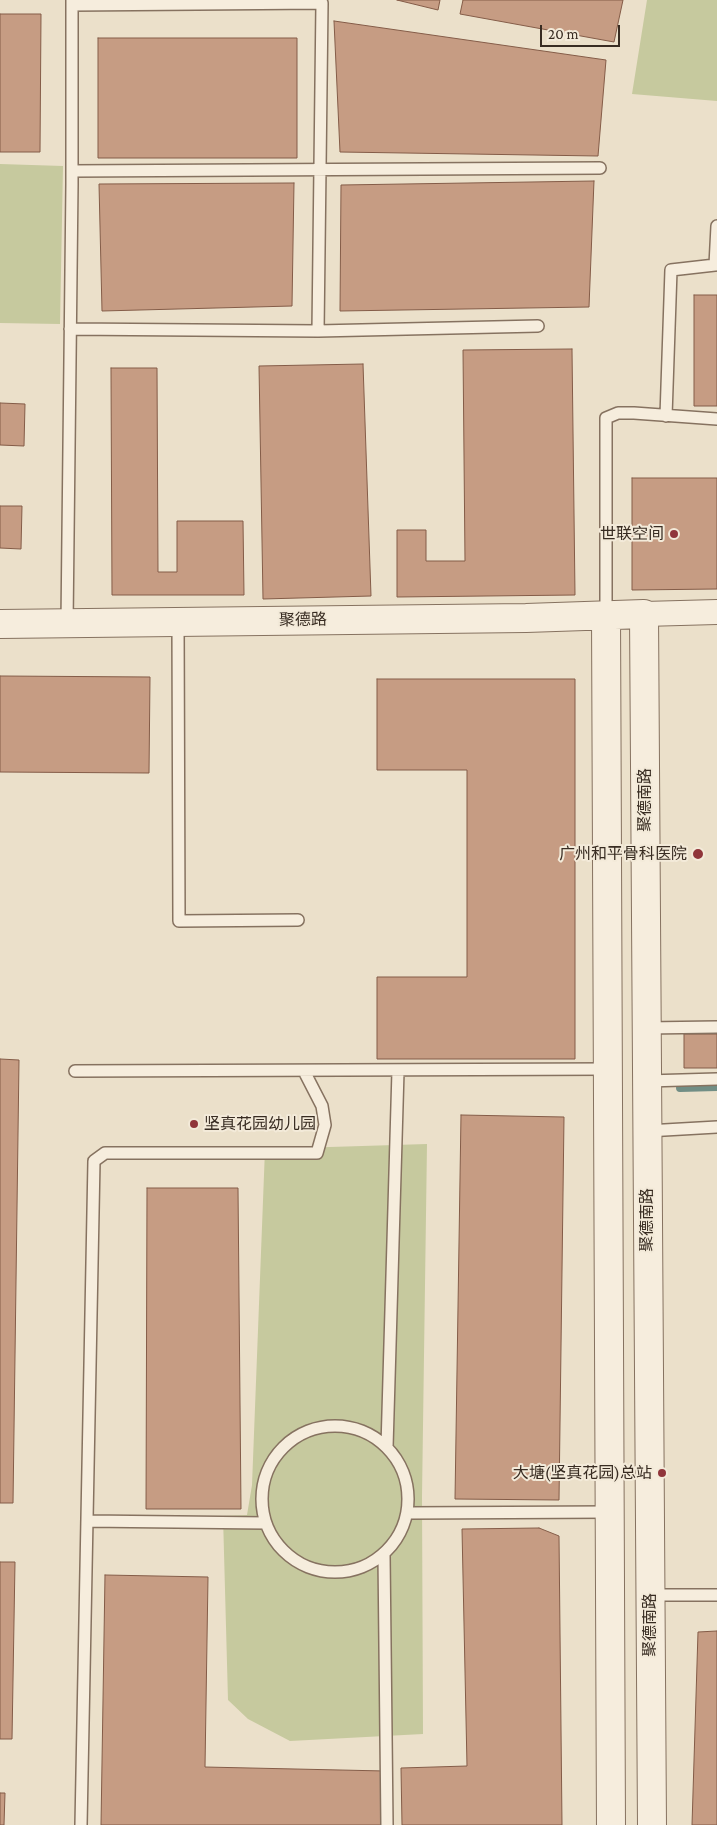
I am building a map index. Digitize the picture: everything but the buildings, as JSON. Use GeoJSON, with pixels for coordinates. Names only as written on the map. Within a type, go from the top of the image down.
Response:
{"type":"FeatureCollection","features":[{"type":"Feature","properties":{"kind":"street"},"geometry":{"type":"LineString","coordinates":[[644,614],[717,612]]}},
{"type":"Feature","properties":{"kind":"street","name":"聚德路"},"geometry":{"type":"LineString","coordinates":[[0,624],[644,614]]}},
{"type":"Feature","properties":{"kind":"street","name":"聚德南路"},"geometry":{"type":"LineString","coordinates":[[644,614],[652,1825]]}},
{"type":"Feature","properties":{"kind":"street"},"geometry":{"type":"LineString","coordinates":[[606,615],[611,1825]]}},
{"type":"Feature","properties":{"kind":"lane"},"geometry":{"type":"LineString","coordinates":[[67,623],[72,2],[322,3],[318,331]]}},
{"type":"Feature","properties":{"kind":"lane"},"geometry":{"type":"LineString","coordinates":[[72,171],[600,168]]}},
{"type":"Feature","properties":{"kind":"lane"},"geometry":{"type":"LineString","coordinates":[[666,416],[671,270],[714,265],[717,226]]}},
{"type":"Feature","properties":{"kind":"lane"},"geometry":{"type":"LineString","coordinates":[[70,328],[318,331],[538,326]]}},
{"type":"Feature","properties":{"kind":"lane"},"geometry":{"type":"LineString","coordinates":[[606,615],[606,418],[618,413],[717,419]]}},
{"type":"Feature","properties":{"kind":"lane"},"geometry":{"type":"LineString","coordinates":[[178,622],[179,921],[298,920]]}},
{"type":"Feature","properties":{"kind":"lane"},"geometry":{"type":"LineString","coordinates":[[646,1028],[717,1027]]}},
{"type":"Feature","properties":{"kind":"lane"},"geometry":{"type":"LineString","coordinates":[[75,1071],[304,1072],[609,1069]]}},
{"type":"Feature","properties":{"kind":"lane"},"geometry":{"type":"LineString","coordinates":[[388,1447],[398,1071]]}},
{"type":"Feature","properties":{"kind":"lane"},"geometry":{"type":"LineString","coordinates":[[82,1825],[94,1161],[105,1153],[317,1153],[324,1125],[322,1106],[304,1072]]}},
{"type":"Feature","properties":{"kind":"lane"},"geometry":{"type":"LineString","coordinates":[[647,1080],[717,1079]]}},
{"type":"Feature","properties":{"kind":"lane"},"geometry":{"type":"LineString","coordinates":[[647,1130],[717,1127]]}},
{"type":"Feature","properties":{"kind":"lane"},"geometry":{"type":"LineString","coordinates":[[344,1425],[368,1432],[388,1447],[402,1466],[408,1490],[408,1514],[399,1536],[384,1555],[364,1568],[340,1573],[316,1571],[294,1561],[277,1544],[266,1523],[262,1498],[266,1474],[278,1452],[297,1436],[319,1426],[344,1425]]}},
{"type":"Feature","properties":{"kind":"lane"},"geometry":{"type":"LineString","coordinates":[[408,1514],[610,1512]]}},
{"type":"Feature","properties":{"kind":"lane"},"geometry":{"type":"LineString","coordinates":[[87,1521],[266,1523]]}},
{"type":"Feature","properties":{"kind":"lane"},"geometry":{"type":"LineString","coordinates":[[384,1555],[387,1825]]}},
{"type":"Feature","properties":{"kind":"lane"},"geometry":{"type":"LineString","coordinates":[[650,1596],[717,1595]]}},
{"type":"Feature","properties":{"kind":"green space"},"geometry":{"type":"Polygon","coordinates":[[[647,0],[717,0],[717,101],[632,94],[647,0]]]}},
{"type":"Feature","properties":{"kind":"green space"},"geometry":{"type":"Polygon","coordinates":[[[0,164],[63,166],[60,324],[0,323],[0,164]]]}},
{"type":"Feature","properties":{"kind":"green space"},"geometry":{"type":"Polygon","coordinates":[[[427,1144],[422,1496],[423,1734],[290,1741],[248,1719],[228,1700],[223,1516],[247,1515],[252,1485],[265,1149],[427,1144]]]}},
{"type":"Feature","properties":{"kind":"waterway"},"geometry":{"type":"LineString","coordinates":[[680,1088],[717,1087]]}},
{"type":"Feature","properties":{"kind":"place","name":"世联空间"},"geometry":{"type":"Point","coordinates":[674,534]}},
{"type":"Feature","properties":{"kind":"place","name":"广州和平骨科医院"},"geometry":{"type":"Point","coordinates":[698,854]}},
{"type":"Feature","properties":{"kind":"place","name":"坚真花园幼儿园"},"geometry":{"type":"Point","coordinates":[194,1124]}},
{"type":"Feature","properties":{"kind":"place","name":"大塘(坚真花园)总站"},"geometry":{"type":"Point","coordinates":[662,1473]}}]}
